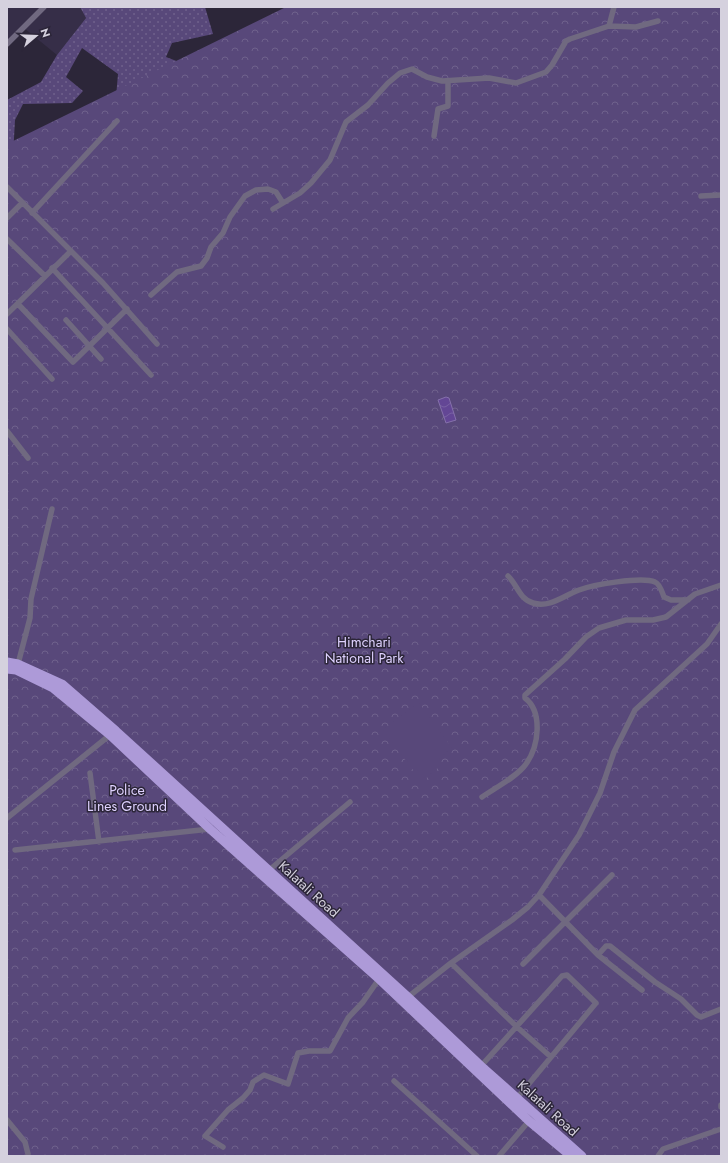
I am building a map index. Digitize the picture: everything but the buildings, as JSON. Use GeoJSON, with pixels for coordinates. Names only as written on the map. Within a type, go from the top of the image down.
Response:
{"type":"FeatureCollection","features":[{"type":"Feature","properties":{"kind":"highway","name":"Kalatali Road"},"geometry":{"type":"LineString","coordinates":[[7,662],[18,664],[62,684],[201,815],[210,830],[265,873],[408,997],[517,1098],[565,1147],[571,1156]]}},
{"type":"Feature","properties":{"kind":"highway","name":"Kalatali Road"},"geometry":{"type":"LineString","coordinates":[[7,669],[16,670],[53,688],[110,735],[265,873],[530,1121],[565,1147],[582,1156]]}},
{"type":"Feature","properties":{"kind":"street"},"geometry":{"type":"LineString","coordinates":[[7,44],[44,7]]}},
{"type":"Feature","properties":{"kind":"street"},"geometry":{"type":"LineString","coordinates":[[608,26],[614,7]]}},
{"type":"Feature","properties":{"kind":"street"},"geometry":{"type":"LineString","coordinates":[[273,209],[300,193],[320,174],[336,149],[346,122],[368,105],[400,73],[412,69],[427,77],[448,81],[489,78],[513,82],[521,81],[546,72],[552,65],[566,41],[570,38],[608,26],[636,27],[658,21]]}},
{"type":"Feature","properties":{"kind":"street"},"geometry":{"type":"LineString","coordinates":[[434,136],[438,109],[448,106],[448,81]]}},
{"type":"Feature","properties":{"kind":"street"},"geometry":{"type":"LineString","coordinates":[[32,213],[117,121]]}},
{"type":"Feature","properties":{"kind":"street"},"geometry":{"type":"LineString","coordinates":[[7,187],[127,309],[157,344]]}},
{"type":"Feature","properties":{"kind":"street"},"geometry":{"type":"LineString","coordinates":[[152,295],[177,272],[201,266],[207,258],[211,247],[223,233],[230,217],[245,196],[256,190],[268,190],[276,192],[283,203]]}},
{"type":"Feature","properties":{"kind":"street"},"geometry":{"type":"LineString","coordinates":[[701,196],[721,195]]}},
{"type":"Feature","properties":{"kind":"street"},"geometry":{"type":"LineString","coordinates":[[7,218],[22,203]]}},
{"type":"Feature","properties":{"kind":"street"},"geometry":{"type":"LineString","coordinates":[[7,239],[45,276]]}},
{"type":"Feature","properties":{"kind":"street"},"geometry":{"type":"LineString","coordinates":[[7,314],[52,268],[71,251]]}},
{"type":"Feature","properties":{"kind":"street"},"geometry":{"type":"LineString","coordinates":[[52,268],[151,375]]}},
{"type":"Feature","properties":{"kind":"street"},"geometry":{"type":"LineString","coordinates":[[18,304],[73,362],[127,309]]}},
{"type":"Feature","properties":{"kind":"street"},"geometry":{"type":"LineString","coordinates":[[66,320],[101,358]]}},
{"type":"Feature","properties":{"kind":"street"},"geometry":{"type":"LineString","coordinates":[[7,330],[52,379]]}},
{"type":"Feature","properties":{"kind":"street"},"geometry":{"type":"LineString","coordinates":[[7,431],[28,458]]}},
{"type":"Feature","properties":{"kind":"street"},"geometry":{"type":"LineString","coordinates":[[18,664],[30,618],[31,599],[52,509]]}},
{"type":"Feature","properties":{"kind":"street"},"geometry":{"type":"LineString","coordinates":[[508,576],[525,598],[535,603],[550,604],[579,590],[599,585],[643,581],[655,582],[660,586],[664,597],[671,600],[688,600]]}},
{"type":"Feature","properties":{"kind":"street"},"geometry":{"type":"LineString","coordinates":[[482,797],[527,763],[534,746],[537,729],[535,711],[532,703],[525,698],[525,695],[565,659],[586,637],[599,628],[626,620],[653,620],[666,617],[695,594],[721,584]]}},
{"type":"Feature","properties":{"kind":"street"},"geometry":{"type":"LineString","coordinates":[[408,997],[451,963],[512,920],[528,907],[539,895],[579,835],[600,793],[614,752],[635,710],[707,644],[721,624]]}},
{"type":"Feature","properties":{"kind":"street"},"geometry":{"type":"LineString","coordinates":[[7,818],[110,735]]}},
{"type":"Feature","properties":{"kind":"street"},"geometry":{"type":"LineString","coordinates":[[90,773],[99,842]]}},
{"type":"Feature","properties":{"kind":"street"},"geometry":{"type":"LineString","coordinates":[[265,873],[350,802]]}},
{"type":"Feature","properties":{"kind":"street"},"geometry":{"type":"LineString","coordinates":[[15,850],[210,830]]}},
{"type":"Feature","properties":{"kind":"street"},"geometry":{"type":"LineString","coordinates":[[523,964],[612,875]]}},
{"type":"Feature","properties":{"kind":"street"},"geometry":{"type":"LineString","coordinates":[[539,895],[598,954],[642,990]]}},
{"type":"Feature","properties":{"kind":"street"},"geometry":{"type":"LineString","coordinates":[[598,954],[606,946],[610,946],[656,982],[681,998],[697,1015],[701,1016],[721,1009]]}},
{"type":"Feature","properties":{"kind":"street"},"geometry":{"type":"LineString","coordinates":[[451,963],[517,1027],[551,1057]]}},
{"type":"Feature","properties":{"kind":"street"},"geometry":{"type":"LineString","coordinates":[[481,1066],[562,976],[567,975],[596,1003],[517,1098]]}},
{"type":"Feature","properties":{"kind":"street"},"geometry":{"type":"LineString","coordinates":[[223,1148],[205,1136],[224,1115],[243,1098],[250,1090],[253,1082],[264,1075],[288,1084],[298,1053],[308,1051],[330,1051],[348,1018],[363,1002],[379,980]]}},
{"type":"Feature","properties":{"kind":"street"},"geometry":{"type":"LineString","coordinates":[[394,1081],[476,1156]]}},
{"type":"Feature","properties":{"kind":"street"},"geometry":{"type":"LineString","coordinates":[[7,1120],[25,1142],[28,1154]]}},
{"type":"Feature","properties":{"kind":"street"},"geometry":{"type":"LineString","coordinates":[[499,1156],[530,1121]]}},
{"type":"Feature","properties":{"kind":"street"},"geometry":{"type":"LineString","coordinates":[[658,1156],[663,1149],[721,1129]]}},
{"type":"Feature","properties":{"kind":"shaded area"},"geometry":{"type":"Polygon","coordinates":[[[7,7],[80,7],[86,18],[57,55],[24,28],[7,44],[7,7]]]}},
{"type":"Feature","properties":{"kind":"green space"},"geometry":{"type":"Polygon","coordinates":[[[80,7],[205,7],[213,34],[172,43],[166,57],[242,86],[116,97],[118,74],[82,48],[66,77],[83,91],[72,103],[23,104],[15,120],[13,156],[7,159],[7,100],[41,82],[57,55],[86,18],[80,7]]]}},
{"type":"Feature","properties":{"kind":"green space","name":"Himchari National Park"},"geometry":{"type":"Polygon","coordinates":[[[286,7],[721,7],[721,1156],[7,1156],[7,144],[286,7]]]}},
{"type":"Feature","properties":{"kind":"green space"},"geometry":{"type":"Polygon","coordinates":[[[419,703],[452,748],[439,758],[442,764],[422,782],[383,730],[419,703]]]}},
{"type":"Feature","properties":{"kind":"water"},"geometry":{"type":"Polygon","coordinates":[[[446,397],[449,398],[456,420],[446,423],[438,400],[446,397]]]}},
{"type":"Feature","properties":{"kind":"park label","name":"Police Lines Ground"},"geometry":{"type":"Point","coordinates":[127,798]}}]}
